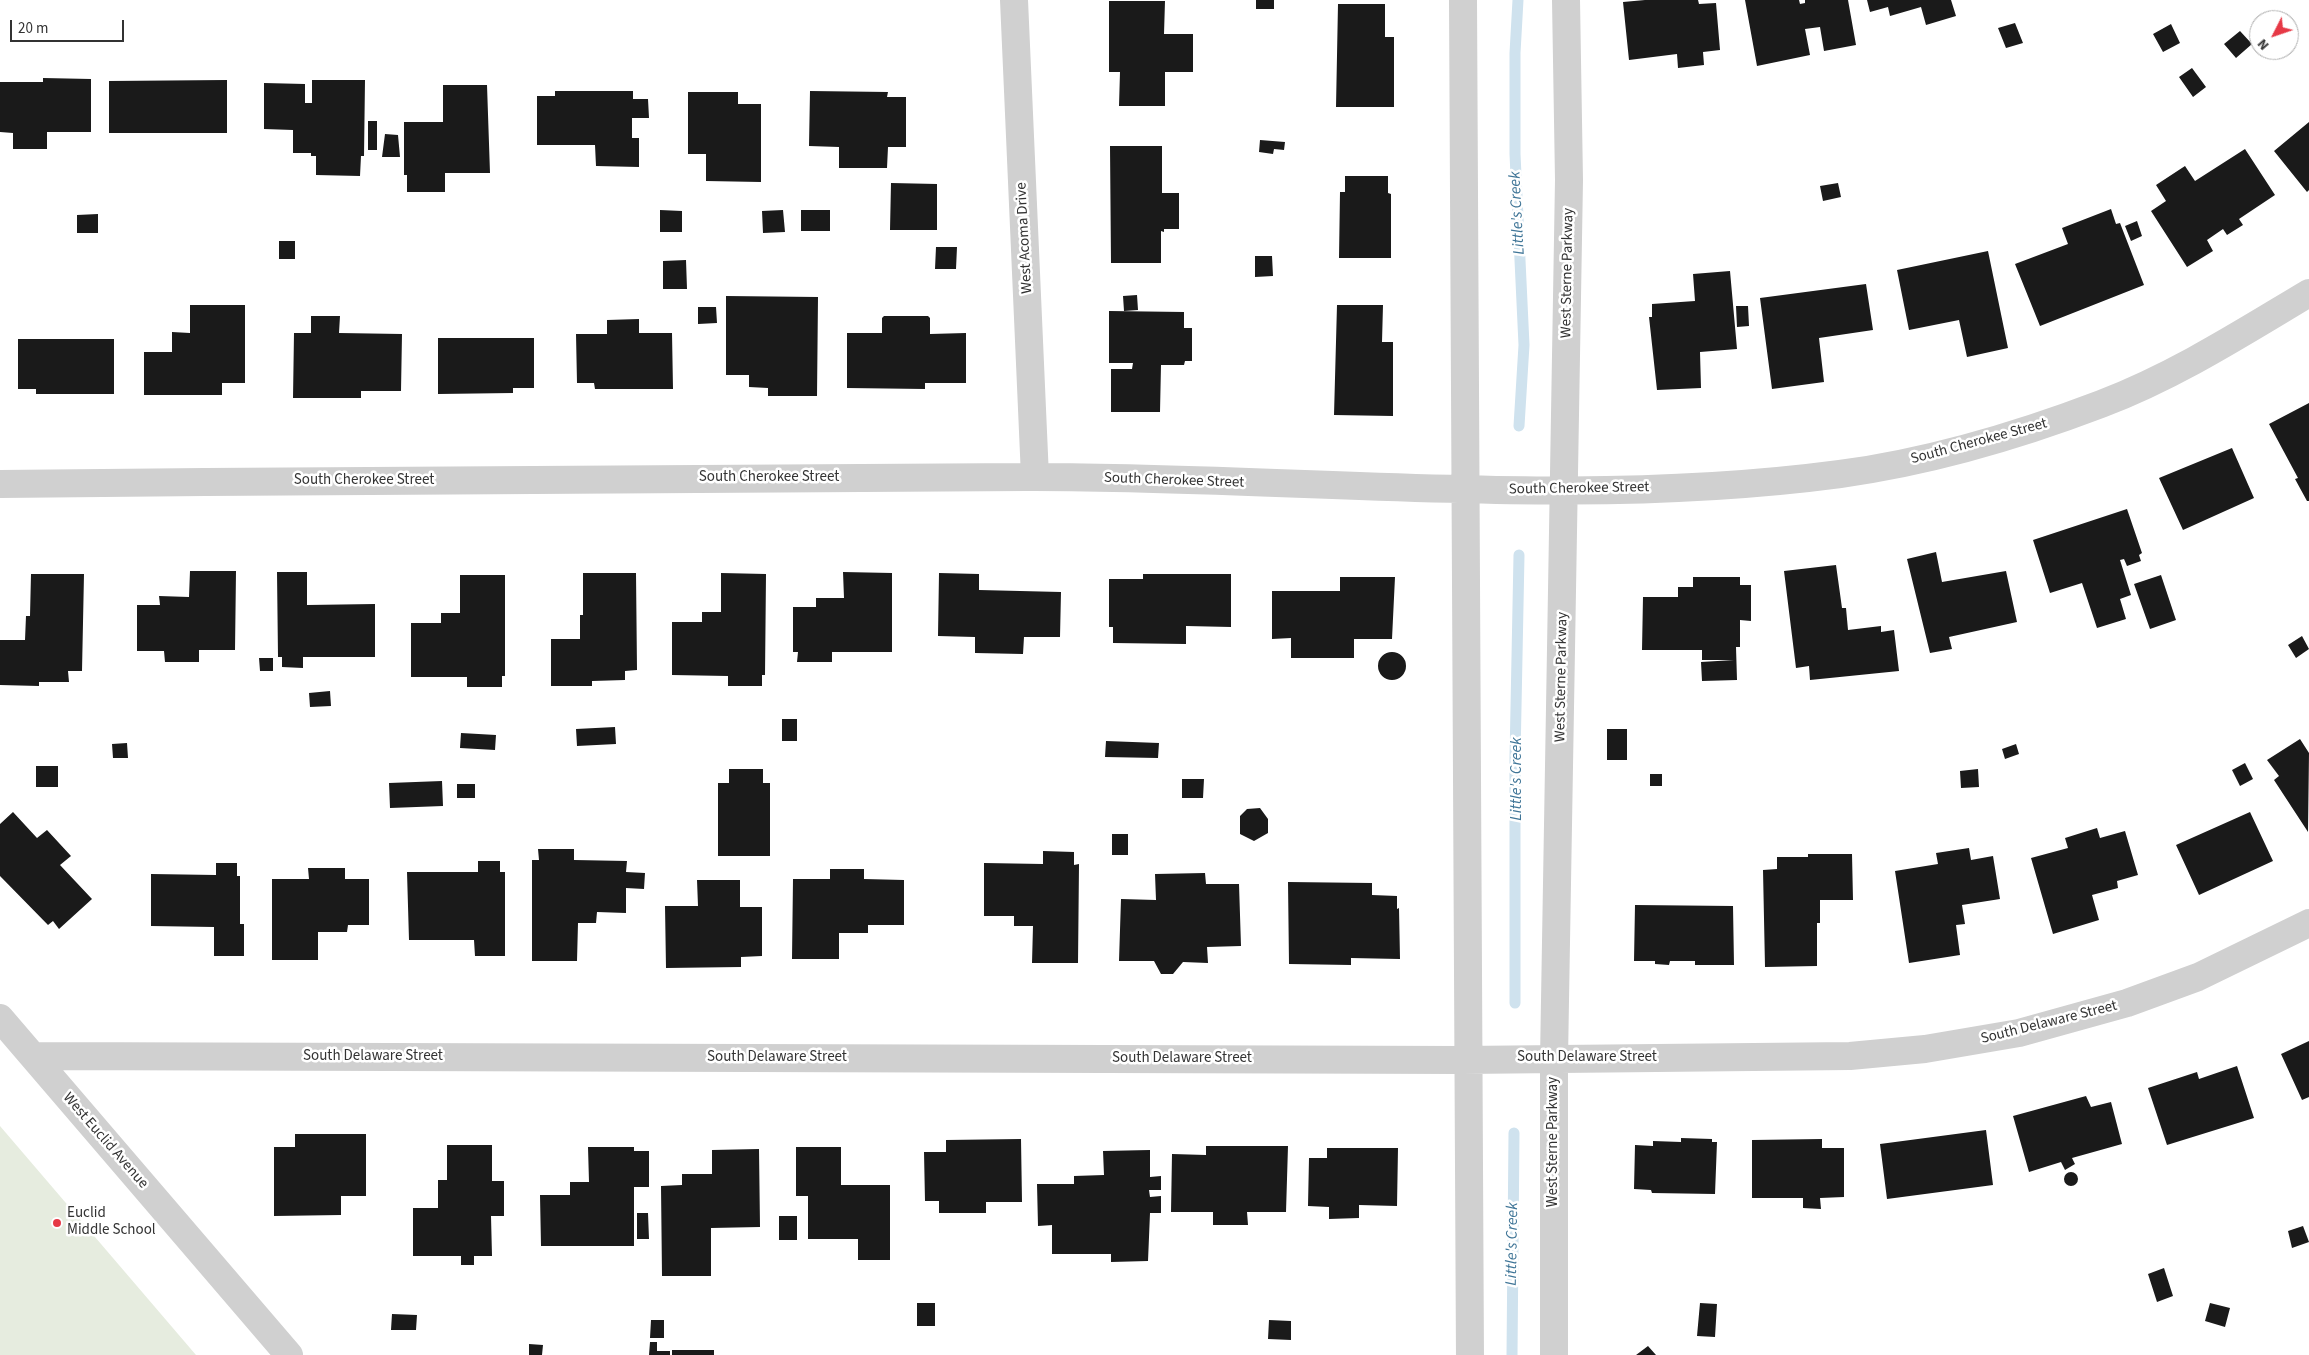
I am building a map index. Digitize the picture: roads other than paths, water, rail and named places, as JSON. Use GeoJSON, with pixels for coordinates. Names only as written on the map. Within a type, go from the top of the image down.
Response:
{"type":"FeatureCollection","features":[{"type":"Feature","properties":{"kind":"street","name":"West Acoma Drive"},"geometry":{"type":"LineString","coordinates":[[1014,0],[1035,476]]}},
{"type":"Feature","properties":{"kind":"street"},"geometry":{"type":"LineString","coordinates":[[1463,0],[1470,1355]]}},
{"type":"Feature","properties":{"kind":"street","name":"West Sterne Parkway"},"geometry":{"type":"LineString","coordinates":[[1554,1355],[1554,1059],[1569,180],[1566,0]]}},
{"type":"Feature","properties":{"kind":"street","name":"South Cherokee Street"},"geometry":{"type":"LineString","coordinates":[[0,484],[1035,476],[1565,491],[1731,486],[1844,473],[1925,459],[2018,434],[2108,402],[2211,352],[2309,293]]}},
{"type":"Feature","properties":{"kind":"street","name":"South Delaware Street"},"geometry":{"type":"LineString","coordinates":[[33,1056],[1469,1059],[1850,1056],[1924,1050],[2018,1033],[2128,1003],[2198,977],[2309,923]]}},
{"type":"Feature","properties":{"kind":"street","name":"West Euclid Avenue"},"geometry":{"type":"LineString","coordinates":[[0,1018],[289,1355]]}},
{"type":"Feature","properties":{"kind":"waterway","name":"Little's Creek"},"geometry":{"type":"LineString","coordinates":[[1518,0],[1515,53],[1515,154],[1524,345],[1519,426]]}},
{"type":"Feature","properties":{"kind":"waterway","name":"Little's Creek"},"geometry":{"type":"LineString","coordinates":[[1515,1003],[1515,758],[1519,555]]}},
{"type":"Feature","properties":{"kind":"waterway","name":"Little's Creek"},"geometry":{"type":"LineString","coordinates":[[1512,1355],[1514,1133]]}},
{"type":"Feature","properties":{"kind":"place","name":"Euclid Middle School"},"geometry":{"type":"Point","coordinates":[57,1223]}}]}
